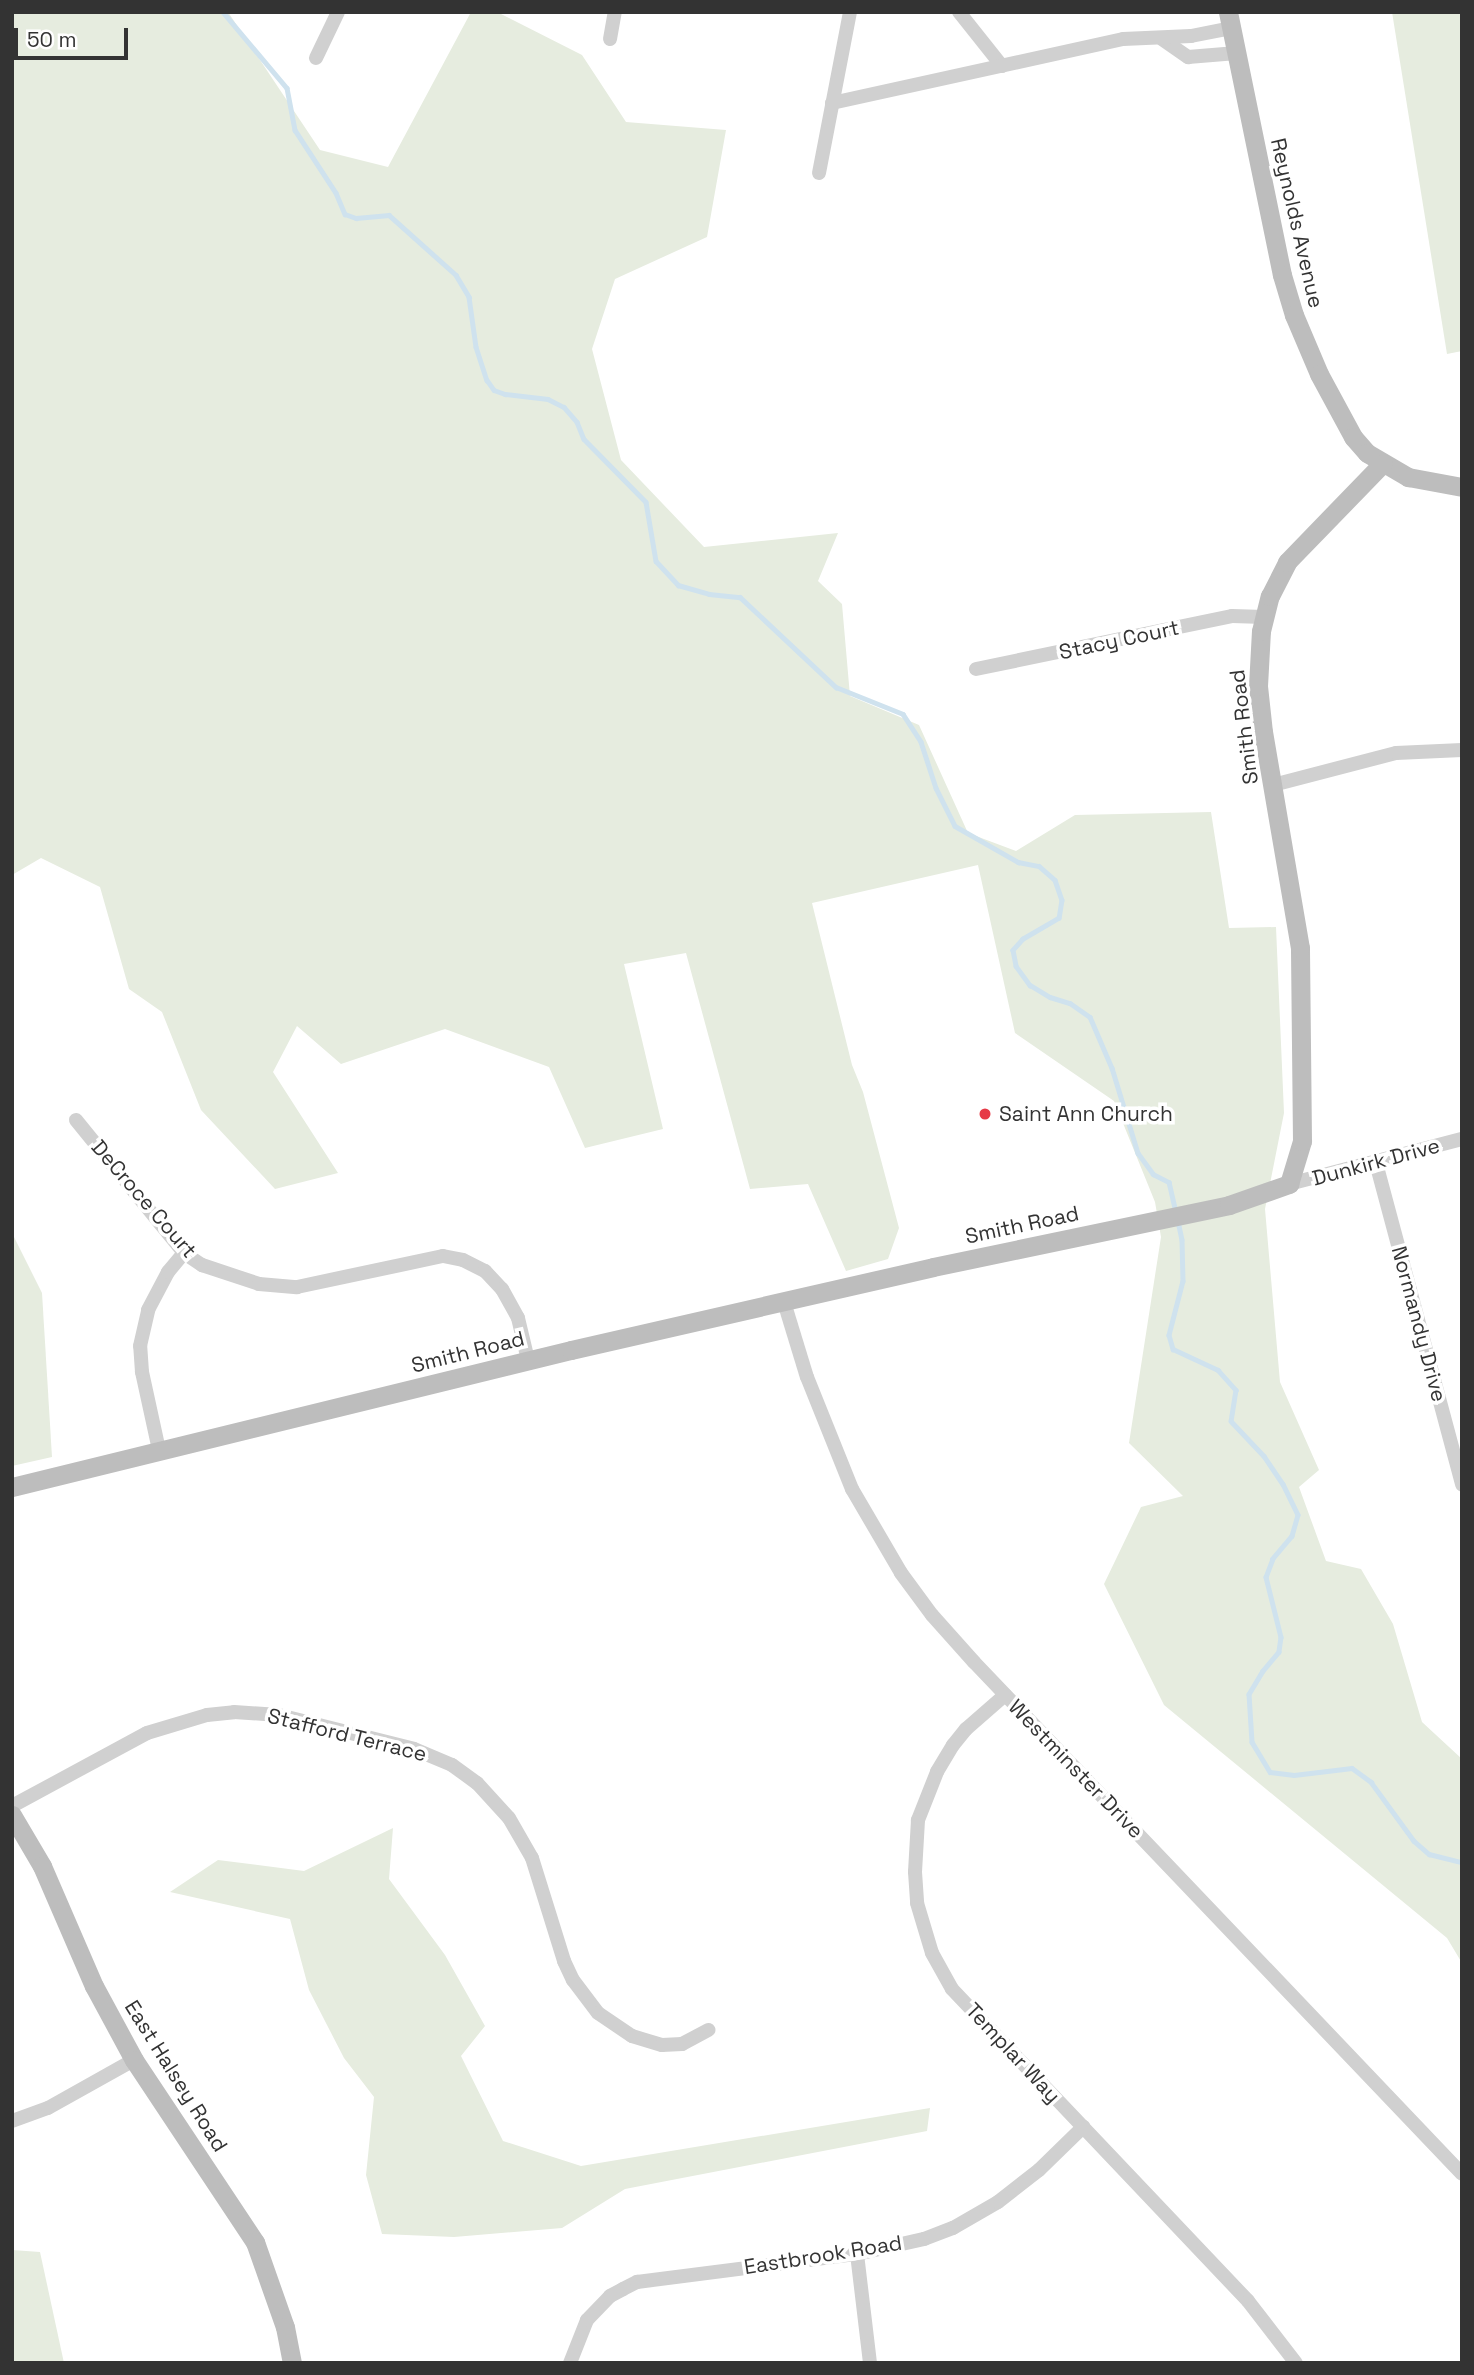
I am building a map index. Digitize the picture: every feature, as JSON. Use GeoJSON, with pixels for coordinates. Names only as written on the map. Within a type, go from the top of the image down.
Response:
{"type":"FeatureCollection","features":[{"type":"Feature","properties":{"kind":"street"},"geometry":{"type":"LineString","coordinates":[[316,58],[338,12]]}},
{"type":"Feature","properties":{"kind":"street"},"geometry":{"type":"LineString","coordinates":[[610,39],[615,12]]}},
{"type":"Feature","properties":{"kind":"street"},"geometry":{"type":"LineString","coordinates":[[819,173],[850,12]]}},
{"type":"Feature","properties":{"kind":"street"},"geometry":{"type":"LineString","coordinates":[[959,12],[1002,66]]}},
{"type":"Feature","properties":{"kind":"street"},"geometry":{"type":"LineString","coordinates":[[832,103],[1123,39],[1162,39],[1230,20]]}},
{"type":"Feature","properties":{"kind":"street","name":"Reynolds Avenue"},"geometry":{"type":"LineString","coordinates":[[1230,20],[1270,223],[1294,315],[1319,374],[1353,437],[1367,453],[1408,477],[1462,487]]}},
{"type":"Feature","properties":{"kind":"street"},"geometry":{"type":"LineString","coordinates":[[1162,39],[1188,57],[1237,53]]}},
{"type":"Feature","properties":{"kind":"street","name":"Smith Road"},"geometry":{"type":"LineString","coordinates":[[12,1487],[528,1360],[1229,1205],[1289,1184],[1302,1140],[1300,948],[1258,686],[1264,617],[1276,580],[1287,562],[1383,463]]}},
{"type":"Feature","properties":{"kind":"street","name":"Stacy Court"},"geometry":{"type":"LineString","coordinates":[[976,670],[1232,617],[1264,617]]}},
{"type":"Feature","properties":{"kind":"street"},"geometry":{"type":"LineString","coordinates":[[1273,785],[1396,753],[1462,750]]}},
{"type":"Feature","properties":{"kind":"street","name":"DeCroce Court"},"geometry":{"type":"LineString","coordinates":[[76,1120],[184,1253],[202,1265],[259,1284],[297,1287],[443,1256],[463,1260],[485,1271],[502,1289],[518,1318],[528,1360]]}},
{"type":"Feature","properties":{"kind":"street","name":"Dunkirk Drive"},"geometry":{"type":"LineString","coordinates":[[1289,1184],[1462,1139]]}},
{"type":"Feature","properties":{"kind":"street","name":"Normandy Drive"},"geometry":{"type":"LineString","coordinates":[[1376,1163],[1462,1485]]}},
{"type":"Feature","properties":{"kind":"street"},"geometry":{"type":"LineString","coordinates":[[159,1450],[142,1372],[140,1346],[148,1310],[168,1272],[184,1253]]}},
{"type":"Feature","properties":{"kind":"street","name":"Westminster Drive"},"geometry":{"type":"LineString","coordinates":[[785,1302],[829,1436],[872,1526],[932,1615],[1462,2174]]}},
{"type":"Feature","properties":{"kind":"street","name":"Templar Way"},"geometry":{"type":"LineString","coordinates":[[1005,1695],[966,1729],[953,1745],[924,1800],[915,1841],[917,1903],[932,1953],[952,1989],[1248,2301],[1296,2363]]}},
{"type":"Feature","properties":{"kind":"street","name":"Stafford Terrace"},"geometry":{"type":"LineString","coordinates":[[12,1806],[147,1733],[206,1714],[234,1712],[279,1715],[414,1749],[452,1765],[477,1783],[509,1818],[532,1858],[564,1961],[573,1980],[598,2013],[632,2036],[662,2045],[682,2044],[708,2030]]}},
{"type":"Feature","properties":{"kind":"street","name":"East Halsey Road"},"geometry":{"type":"LineString","coordinates":[[12,1815],[42,1866],[94,1986],[134,2060],[255,2242],[268,2272],[292,2363]]}},
{"type":"Feature","properties":{"kind":"street"},"geometry":{"type":"LineString","coordinates":[[12,2121],[48,2108],[134,2060]]}},
{"type":"Feature","properties":{"kind":"street","name":"Eastbrook Road"},"geometry":{"type":"LineString","coordinates":[[570,2363],[578,2336],[595,2310],[610,2296],[638,2282],[857,2254],[924,2239],[981,2214],[1039,2170],[1083,2127]]}},
{"type":"Feature","properties":{"kind":"street"},"geometry":{"type":"LineString","coordinates":[[857,2254],[870,2363]]}},
{"type":"Feature","properties":{"kind":"shaded area"},"geometry":{"type":"Polygon","coordinates":[[[12,12],[228,12],[320,150],[388,167],[471,12],[497,12],[582,55],[626,122],[726,130],[707,237],[615,279],[592,349],[621,460],[704,547],[838,533],[818,581],[842,604],[850,696],[919,725],[968,833],[1016,851],[1075,815],[1211,812],[1229,928],[1276,927],[1284,1113],[1265,1209],[1280,1382],[1319,1470],[1299,1487],[1326,1561],[1361,1569],[1393,1624],[1422,1722],[1462,1759],[1462,1963],[1447,1938],[1164,1705],[1104,1584],[1141,1507],[1183,1496],[1129,1443],[1161,1237],[1155,1202],[1114,1101],[1015,1033],[978,865],[812,903],[852,1065],[863,1092],[899,1228],[888,1259],[846,1271],[808,1184],[750,1189],[686,953],[624,964],[663,1129],[585,1148],[549,1067],[445,1029],[341,1064],[297,1026],[273,1072],[338,1173],[275,1189],[201,1110],[162,1012],[129,989],[100,887],[41,858],[12,875],[12,12]]]}},
{"type":"Feature","properties":{"kind":"shaded area"},"geometry":{"type":"Polygon","coordinates":[[[1392,12],[1462,12],[1462,351],[1447,354],[1392,12]]]}},
{"type":"Feature","properties":{"kind":"shaded area"},"geometry":{"type":"Polygon","coordinates":[[[12,1233],[42,1293],[52,1457],[12,1466],[12,1233]]]}},
{"type":"Feature","properties":{"kind":"shaded area"},"geometry":{"type":"Polygon","coordinates":[[[393,1828],[389,1879],[445,1955],[485,2026],[461,2056],[503,2141],[581,2166],[930,2108],[927,2131],[625,2189],[562,2228],[454,2237],[382,2234],[366,2175],[374,2097],[344,2058],[309,1990],[290,1919],[170,1892],[218,1860],[304,1871],[393,1828]]]}},
{"type":"Feature","properties":{"kind":"shaded area"},"geometry":{"type":"Polygon","coordinates":[[[12,2250],[40,2252],[64,2363],[12,2363],[12,2250]]]}},
{"type":"Feature","properties":{"kind":"waterway"},"geometry":{"type":"LineString","coordinates":[[223,12],[287,88],[295,130],[336,193],[345,214],[356,218],[389,215],[456,275],[469,297],[476,347],[487,380],[494,390],[505,394],[548,399],[564,407],[577,422],[584,439],[646,502],[656,561],[678,585],[709,594],[740,597],[836,687],[903,714],[921,742],[936,788],[955,826],[1018,862],[1039,866],[1055,880],[1062,900],[1059,918],[1023,939],[1013,950],[1016,966],[1030,985],[1050,997],[1070,1003],[1090,1017],[1112,1068],[1138,1153],[1153,1174],[1169,1182],[1175,1209]]}},
{"type":"Feature","properties":{"kind":"waterway"},"geometry":{"type":"LineString","coordinates":[[1178,1221],[1182,1240],[1183,1281],[1169,1335],[1173,1349],[1218,1370],[1236,1390],[1231,1421],[1264,1456],[1283,1484],[1298,1515],[1292,1536],[1273,1559],[1266,1577],[1281,1637],[1279,1652],[1249,1694],[1252,1742],[1270,1772],[1294,1775],[1352,1768],[1371,1782],[1414,1841],[1429,1854],[1462,1862]]}},
{"type":"Feature","properties":{"kind":"place","name":"Saint Ann Church"},"geometry":{"type":"Point","coordinates":[985,1114]}}]}
